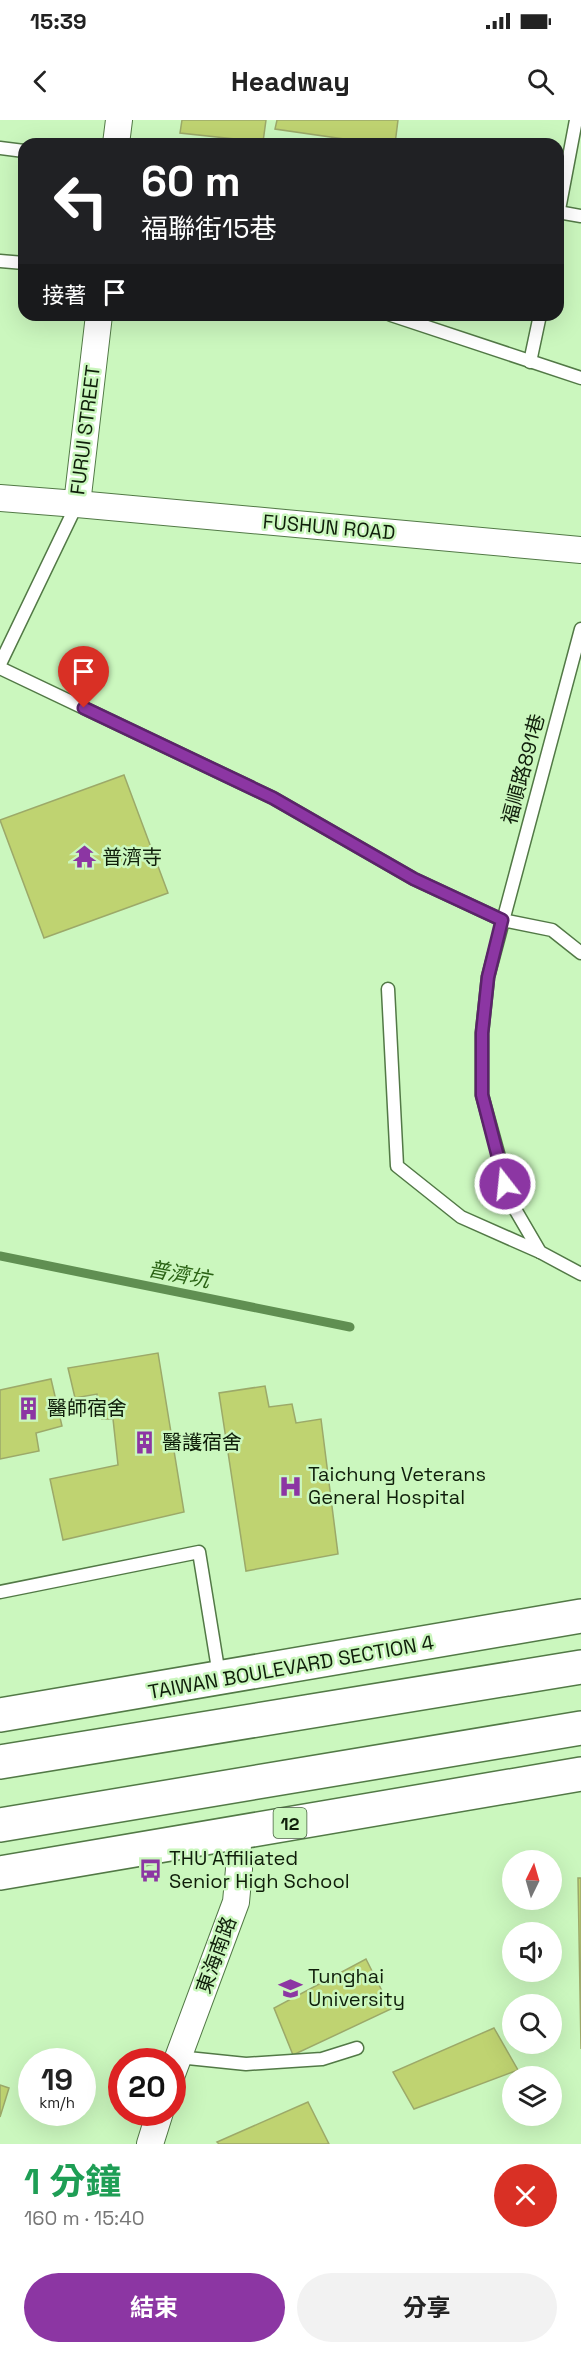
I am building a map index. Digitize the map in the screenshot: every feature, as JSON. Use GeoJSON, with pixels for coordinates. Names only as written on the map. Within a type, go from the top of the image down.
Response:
{"type":"FeatureCollection","features":[{"type":"Feature","properties":{"kind":"main road","name":"TAIWAN BOULEVARD SECTION 4"},"geometry":{"type":"LineString","coordinates":[[0,1715],[581,1616]]}},
{"type":"Feature","properties":{"kind":"main road"},"geometry":{"type":"LineString","coordinates":[[0,1762],[581,1667]]}},
{"type":"Feature","properties":{"kind":"main road","name":"12"},"geometry":{"type":"LineString","coordinates":[[0,1825],[581,1728]]}},
{"type":"Feature","properties":{"kind":"main road","name":"12"},"geometry":{"type":"LineString","coordinates":[[0,1873],[581,1774]]}},
{"type":"Feature","properties":{"kind":"street"},"geometry":{"type":"LineString","coordinates":[[117,138],[119,120]]}},
{"type":"Feature","properties":{"kind":"street","name":"FURUI STREET"},"geometry":{"type":"LineString","coordinates":[[0,498],[76,504],[98,321]]}},
{"type":"Feature","properties":{"kind":"street","name":"FUSHUN ROAD"},"geometry":{"type":"LineString","coordinates":[[76,504],[581,550]]}},
{"type":"Feature","properties":{"kind":"street","name":"東海南路"},"geometry":{"type":"LineString","coordinates":[[182,2048],[236,1902],[239,1869],[237,1832]]}},
{"type":"Feature","properties":{"kind":"street"},"geometry":{"type":"LineString","coordinates":[[150,2144],[156,2126]]}},
{"type":"Feature","properties":{"kind":"lane"},"geometry":{"type":"LineString","coordinates":[[564,183],[576,120]]}},
{"type":"Feature","properties":{"kind":"lane"},"geometry":{"type":"LineString","coordinates":[[0,148],[18,150]]}},
{"type":"Feature","properties":{"kind":"lane"},"geometry":{"type":"LineString","coordinates":[[564,215],[581,216]]}},
{"type":"Feature","properties":{"kind":"lane"},"geometry":{"type":"LineString","coordinates":[[0,261],[18,262]]}},
{"type":"Feature","properties":{"kind":"lane"},"geometry":{"type":"LineString","coordinates":[[410,321],[581,378]]}},
{"type":"Feature","properties":{"kind":"lane"},"geometry":{"type":"LineString","coordinates":[[530,362],[539,321]]}},
{"type":"Feature","properties":{"kind":"lane"},"geometry":{"type":"LineString","coordinates":[[76,504],[0,666],[273,798],[414,879],[502,920],[552,930],[581,953]]}},
{"type":"Feature","properties":{"kind":"lane","name":"福順路891巷"},"geometry":{"type":"LineString","coordinates":[[540,1252],[512,1204],[482,1095],[482,1033],[488,977],[581,629]]}},
{"type":"Feature","properties":{"kind":"lane"},"geometry":{"type":"LineString","coordinates":[[388,989],[397,1166],[461,1217],[540,1252],[581,1274]]}},
{"type":"Feature","properties":{"kind":"lane"},"geometry":{"type":"LineString","coordinates":[[0,1592],[199,1552],[220,1679]]}},
{"type":"Feature","properties":{"kind":"lane"},"geometry":{"type":"LineString","coordinates":[[186,2066],[322,2059],[357,2048]]}},
{"type":"Feature","properties":{"kind":"building"},"geometry":{"type":"Polygon","coordinates":[[[182,120],[266,120],[264,138],[226,138],[180,133],[182,120]]]}},
{"type":"Feature","properties":{"kind":"building"},"geometry":{"type":"Polygon","coordinates":[[[277,120],[398,120],[396,138],[337,138],[275,129],[277,120]]]}},
{"type":"Feature","properties":{"kind":"building","name":"普濟寺"},"geometry":{"type":"Polygon","coordinates":[[[124,775],[168,893],[44,938],[0,820],[124,775]]]}},
{"type":"Feature","properties":{"kind":"building","name":"醫護宿舍"},"geometry":{"type":"Polygon","coordinates":[[[158,1353],[184,1512],[63,1540],[50,1479],[118,1465],[113,1419],[102,1419],[97,1394],[75,1398],[68,1368],[158,1353]]]}},
{"type":"Feature","properties":{"kind":"building","name":"醫師宿舍"},"geometry":{"type":"Polygon","coordinates":[[[51,1379],[62,1426],[36,1433],[39,1451],[0,1459],[0,1390],[51,1379]]]}},
{"type":"Feature","properties":{"kind":"building"},"geometry":{"type":"Polygon","coordinates":[[[265,1386],[269,1407],[292,1404],[296,1423],[321,1419],[338,1554],[246,1571],[219,1393],[265,1386]]]}},
{"type":"Feature","properties":{"kind":"building"},"geometry":{"type":"Polygon","coordinates":[[[578,1878],[581,1878],[581,2049],[578,1878]]]}},
{"type":"Feature","properties":{"kind":"building"},"geometry":{"type":"Polygon","coordinates":[[[366,1959],[391,2009],[293,2055],[274,2008],[366,1959]]]}},
{"type":"Feature","properties":{"kind":"building"},"geometry":{"type":"Polygon","coordinates":[[[494,2028],[502,2042],[502,2054],[509,2054],[516,2066],[502,2066],[502,2076],[414,2109],[393,2072],[494,2028]]]}},
{"type":"Feature","properties":{"kind":"building"},"geometry":{"type":"Polygon","coordinates":[[[0,2085],[9,2088],[0,2117],[0,2085]]]}},
{"type":"Feature","properties":{"kind":"building"},"geometry":{"type":"Polygon","coordinates":[[[308,2102],[329,2144],[219,2144],[217,2142],[308,2102]]]}},
{"type":"Feature","properties":{"kind":"waterway","name":"普濟坑"},"geometry":{"type":"LineString","coordinates":[[0,1256],[350,1327]]}},
{"type":"Feature","properties":{"kind":"place","name":"普濟寺"},"geometry":{"type":"Point","coordinates":[84,857]}},
{"type":"Feature","properties":{"kind":"place","name":"醫師宿舍"},"geometry":{"type":"Point","coordinates":[29,1408]}},
{"type":"Feature","properties":{"kind":"place","name":"醫護宿舍"},"geometry":{"type":"Point","coordinates":[144,1442]}},
{"type":"Feature","properties":{"kind":"place","name":"Taichung Veterans General Hospital"},"geometry":{"type":"Point","coordinates":[290,1486]}},
{"type":"Feature","properties":{"kind":"place","name":"THU Affiliated Senior High School"},"geometry":{"type":"Point","coordinates":[151,1870]}},
{"type":"Feature","properties":{"kind":"place","name":"Tunghai University"},"geometry":{"type":"Point","coordinates":[290,1988]}},
{"type":"Feature","properties":{"kind":"route"},"geometry":{"type":"LineString","coordinates":[[84,708],[273,798],[414,879],[502,920],[488,977],[482,1033],[482,1095],[505,1184]]}}]}
